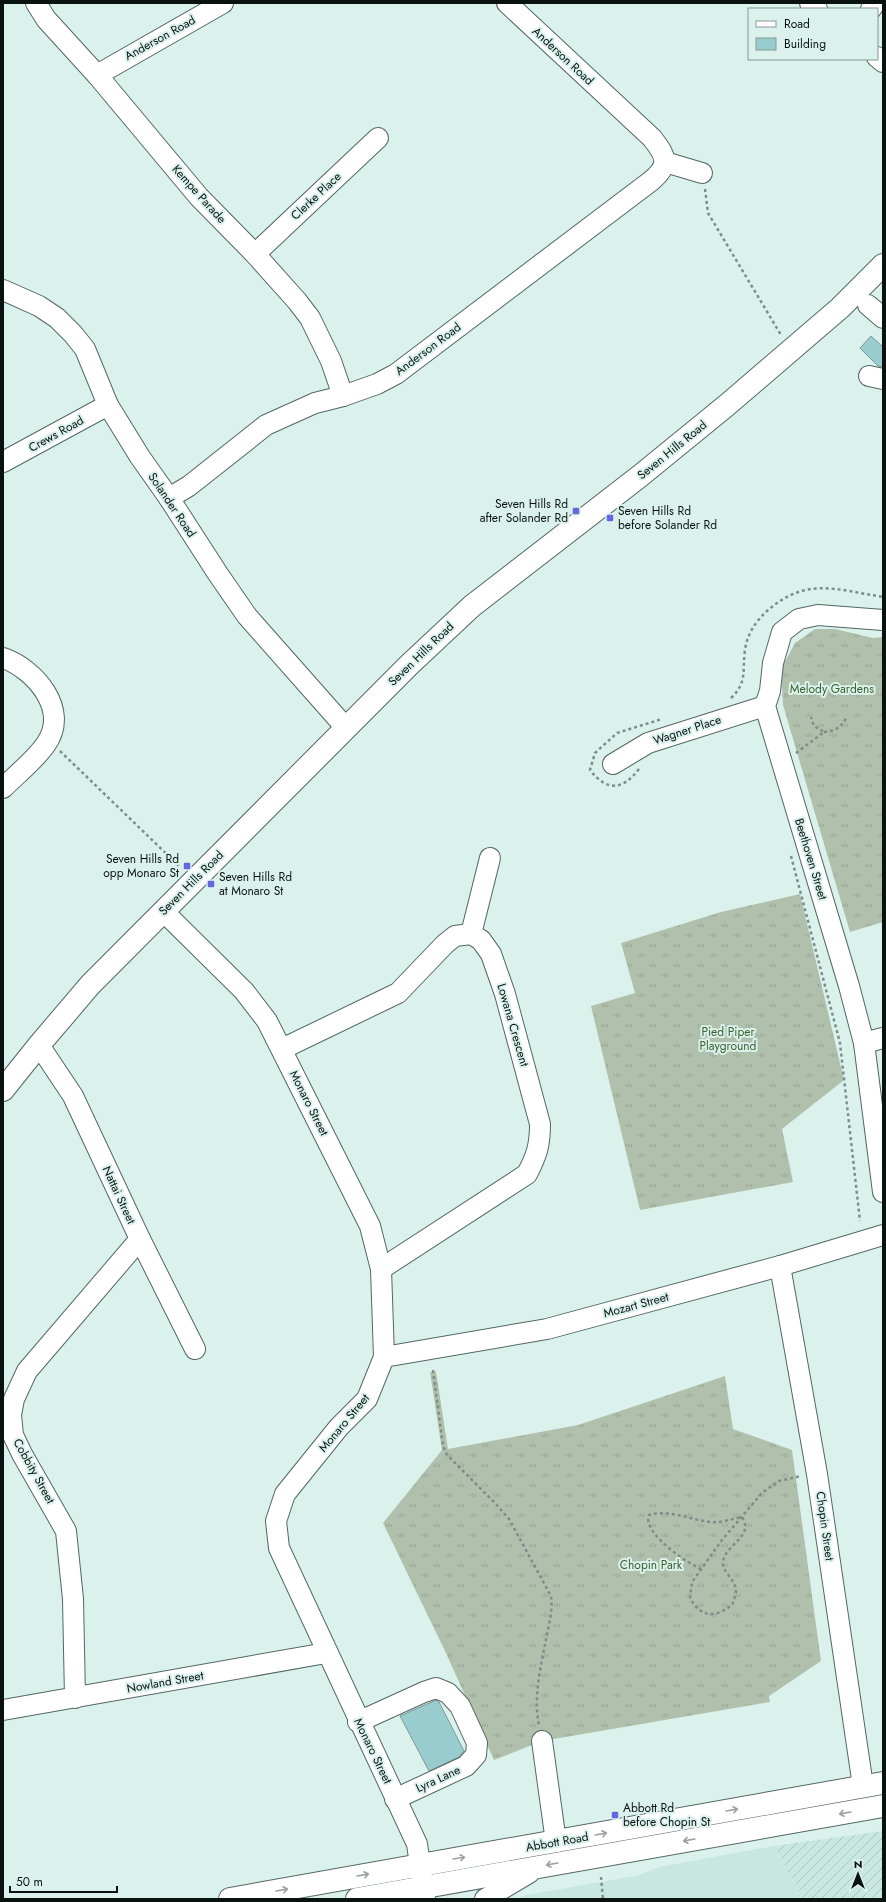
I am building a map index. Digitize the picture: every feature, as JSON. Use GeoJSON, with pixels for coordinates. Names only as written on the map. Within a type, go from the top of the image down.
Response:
{"type":"FeatureCollection","features":[{"type":"Feature","properties":{"kind":"main road","name":"Seven Hills Road"},"geometry":{"type":"LineString","coordinates":[[3,1090],[90,985],[346,728],[472,606],[640,476],[727,405],[840,308],[883,265]]}},
{"type":"Feature","properties":{"kind":"main road","name":"Abbott Road"},"geometry":{"type":"LineString","coordinates":[[230,1899],[421,1864],[556,1842],[873,1784]]}},
{"type":"Feature","properties":{"kind":"main road","name":"Abbott Road"},"geometry":{"type":"LineString","coordinates":[[357,1899],[424,1893],[529,1868],[883,1806]]}},
{"type":"Feature","properties":{"kind":"street","name":"Kempe Parade"},"geometry":{"type":"LineString","coordinates":[[36,3],[46,19],[97,75],[199,197],[255,254],[297,301],[310,318],[331,361],[343,396]]}},
{"type":"Feature","properties":{"kind":"street","name":"Anderson Road"},"geometry":{"type":"LineString","coordinates":[[97,75],[223,3]]}},
{"type":"Feature","properties":{"kind":"street","name":"Anderson Road"},"geometry":{"type":"LineString","coordinates":[[169,498],[189,486],[266,425],[315,403],[343,396],[377,384],[396,374],[651,181],[664,168],[665,162],[660,148],[652,138],[507,3]]}},
{"type":"Feature","properties":{"kind":"street","name":"Clerke Place"},"geometry":{"type":"LineString","coordinates":[[255,254],[378,138]]}},
{"type":"Feature","properties":{"kind":"street"},"geometry":{"type":"LineString","coordinates":[[665,162],[702,173]]}},
{"type":"Feature","properties":{"kind":"street","name":"Solander Road"},"geometry":{"type":"LineString","coordinates":[[3,290],[38,306],[57,318],[85,349],[108,405],[140,457],[169,498],[218,574],[247,616],[346,728]]}},
{"type":"Feature","properties":{"kind":"street"},"geometry":{"type":"LineString","coordinates":[[868,305],[883,318]]}},
{"type":"Feature","properties":{"kind":"street","name":"Crews Road"},"geometry":{"type":"LineString","coordinates":[[3,462],[108,405]]}},
{"type":"Feature","properties":{"kind":"street"},"geometry":{"type":"LineString","coordinates":[[765,706],[770,691],[773,663],[782,632],[799,619],[818,615],[883,620]]}},
{"type":"Feature","properties":{"kind":"street"},"geometry":{"type":"LineString","coordinates":[[3,658],[20,665],[34,676],[42,686],[52,709],[50,736],[46,744],[3,788]]}},
{"type":"Feature","properties":{"kind":"street","name":"Beethoven Street"},"geometry":{"type":"LineString","coordinates":[[765,706],[849,986],[874,1041],[883,1192]]}},
{"type":"Feature","properties":{"kind":"street","name":"Wagner Place"},"geometry":{"type":"LineString","coordinates":[[613,764],[648,743],[765,706]]}},
{"type":"Feature","properties":{"kind":"street"},"geometry":{"type":"LineString","coordinates":[[282,1049],[398,993],[445,944],[455,936],[471,934],[490,858]]}},
{"type":"Feature","properties":{"kind":"street","name":"Monaro Street"},"geometry":{"type":"LineString","coordinates":[[163,911],[244,990],[267,1021],[370,1226],[381,1269],[384,1357],[367,1398],[339,1427],[286,1494],[276,1521],[279,1548],[358,1722],[417,1844],[424,1893]]}},
{"type":"Feature","properties":{"kind":"street","name":"Lowana Crescent"},"geometry":{"type":"LineString","coordinates":[[381,1269],[527,1174],[536,1157],[540,1143],[540,1124],[505,994],[491,954],[481,940],[471,934]]}},
{"type":"Feature","properties":{"kind":"street","name":"Nattai Street"},"geometry":{"type":"LineString","coordinates":[[39,1045],[73,1096],[140,1239],[195,1349]]}},
{"type":"Feature","properties":{"kind":"street","name":"Mozart Street"},"geometry":{"type":"LineString","coordinates":[[384,1357],[548,1329],[780,1266],[883,1235]]}},
{"type":"Feature","properties":{"kind":"street","name":"Cobbity Street"},"geometry":{"type":"LineString","coordinates":[[75,1698],[73,1599],[66,1531],[22,1454],[13,1435],[10,1415],[14,1399],[27,1371],[140,1239]]}},
{"type":"Feature","properties":{"kind":"street","name":"Chopin Street"},"geometry":{"type":"LineString","coordinates":[[780,1266],[873,1784]]}},
{"type":"Feature","properties":{"kind":"street","name":"Nowland Street"},"geometry":{"type":"LineString","coordinates":[[3,1710],[326,1653]]}},
{"type":"Feature","properties":{"kind":"street","name":"Lyra Lane"},"geometry":{"type":"LineString","coordinates":[[358,1722],[436,1688],[448,1693],[460,1706],[477,1743],[476,1755],[466,1766],[395,1799]]}},
{"type":"Feature","properties":{"kind":"street"},"geometry":{"type":"LineString","coordinates":[[542,1741],[556,1842]]}},
{"type":"Feature","properties":{"kind":"street"},"geometry":{"type":"LineString","coordinates":[[485,1899],[529,1873],[529,1868]]}},
{"type":"Feature","properties":{"kind":"path"},"geometry":{"type":"LineString","coordinates":[[702,173],[708,214],[781,335]]}},
{"type":"Feature","properties":{"kind":"path"},"geometry":{"type":"LineString","coordinates":[[728,701],[738,692],[742,684],[745,650],[752,628],[760,617],[782,599],[806,590],[828,588],[883,597]]}},
{"type":"Feature","properties":{"kind":"path"},"geometry":{"type":"LineString","coordinates":[[812,717],[814,726],[824,732]]}},
{"type":"Feature","properties":{"kind":"path"},"geometry":{"type":"LineString","coordinates":[[781,759],[796,752],[824,732],[832,731],[841,727],[847,717]]}},
{"type":"Feature","properties":{"kind":"path"},"geometry":{"type":"LineString","coordinates":[[644,765],[632,778],[622,785],[609,786],[598,781],[590,770],[595,753],[617,733],[666,718]]}},
{"type":"Feature","properties":{"kind":"path"},"geometry":{"type":"LineString","coordinates":[[50,736],[179,866]]}},
{"type":"Feature","properties":{"kind":"path"},"geometry":{"type":"LineString","coordinates":[[789,850],[840,1044],[860,1221]]}},
{"type":"Feature","properties":{"kind":"path"},"geometry":{"type":"LineString","coordinates":[[433,1370],[443,1446],[447,1455],[509,1519],[551,1596],[552,1604],[540,1669],[536,1712],[542,1741]]}},
{"type":"Feature","properties":{"kind":"path"},"geometry":{"type":"LineString","coordinates":[[742,1517],[746,1523],[746,1529],[723,1561],[724,1567],[736,1589],[732,1605],[723,1612],[716,1614],[703,1613],[695,1607],[690,1598],[692,1582],[701,1569],[742,1517],[762,1493],[779,1481],[796,1477]]}},
{"type":"Feature","properties":{"kind":"path"},"geometry":{"type":"LineString","coordinates":[[701,1569],[688,1562],[659,1538],[650,1526],[648,1519],[649,1515],[657,1513],[678,1515],[712,1522],[742,1517]]}},
{"type":"Feature","properties":{"kind":"path"},"geometry":{"type":"LineString","coordinates":[[601,1877],[603,1899]]}},
{"type":"Feature","properties":{"kind":"shaded area"},"geometry":{"type":"Polygon","coordinates":[[[883,1831],[883,1899],[803,1899],[774,1846],[883,1831]]]}},
{"type":"Feature","properties":{"kind":"shaded area"},"geometry":{"type":"Polygon","coordinates":[[[774,1846],[803,1899],[514,1899],[526,1895],[640,1875],[659,1867],[774,1846]]]}},
{"type":"Feature","properties":{"kind":"green space","name":"Melody Gardens"},"geometry":{"type":"Polygon","coordinates":[[[815,629],[835,629],[873,638],[883,637],[883,922],[850,932],[783,705],[781,669],[795,643],[815,629]]]}},
{"type":"Feature","properties":{"kind":"green space","name":"Pied Piper Playground"},"geometry":{"type":"Polygon","coordinates":[[[800,894],[844,1080],[782,1129],[793,1182],[640,1210],[591,1006],[635,993],[621,943],[721,912],[800,894]]]}},
{"type":"Feature","properties":{"kind":"green space","name":"Chopin Park"},"geometry":{"type":"Polygon","coordinates":[[[430,1372],[436,1372],[448,1449],[578,1425],[725,1376],[733,1429],[792,1450],[821,1661],[769,1696],[770,1702],[542,1741],[494,1760],[445,1651],[383,1523],[442,1450],[430,1372]]]}},
{"type":"Feature","properties":{"kind":"building"},"geometry":{"type":"Polygon","coordinates":[[[871,336],[883,347],[883,367],[878,366],[860,348],[871,336]]]}},
{"type":"Feature","properties":{"kind":"building"},"geometry":{"type":"Polygon","coordinates":[[[436,1700],[439,1702],[464,1751],[459,1757],[429,1771],[400,1716],[436,1700]]]}},
{"type":"Feature","properties":{"kind":"place","name":"Seven Hills Rd after Solander Rd"},"geometry":{"type":"Point","coordinates":[576,511]}},
{"type":"Feature","properties":{"kind":"place","name":"Seven Hills Rd before Solander Rd"},"geometry":{"type":"Point","coordinates":[610,518]}},
{"type":"Feature","properties":{"kind":"place","name":"Seven Hills Rd opp Monaro St"},"geometry":{"type":"Point","coordinates":[187,866]}},
{"type":"Feature","properties":{"kind":"place","name":"Seven Hills Rd at Monaro St"},"geometry":{"type":"Point","coordinates":[211,884]}},
{"type":"Feature","properties":{"kind":"place","name":"Abbott Rd before Chopin St"},"geometry":{"type":"Point","coordinates":[615,1815]}}]}
